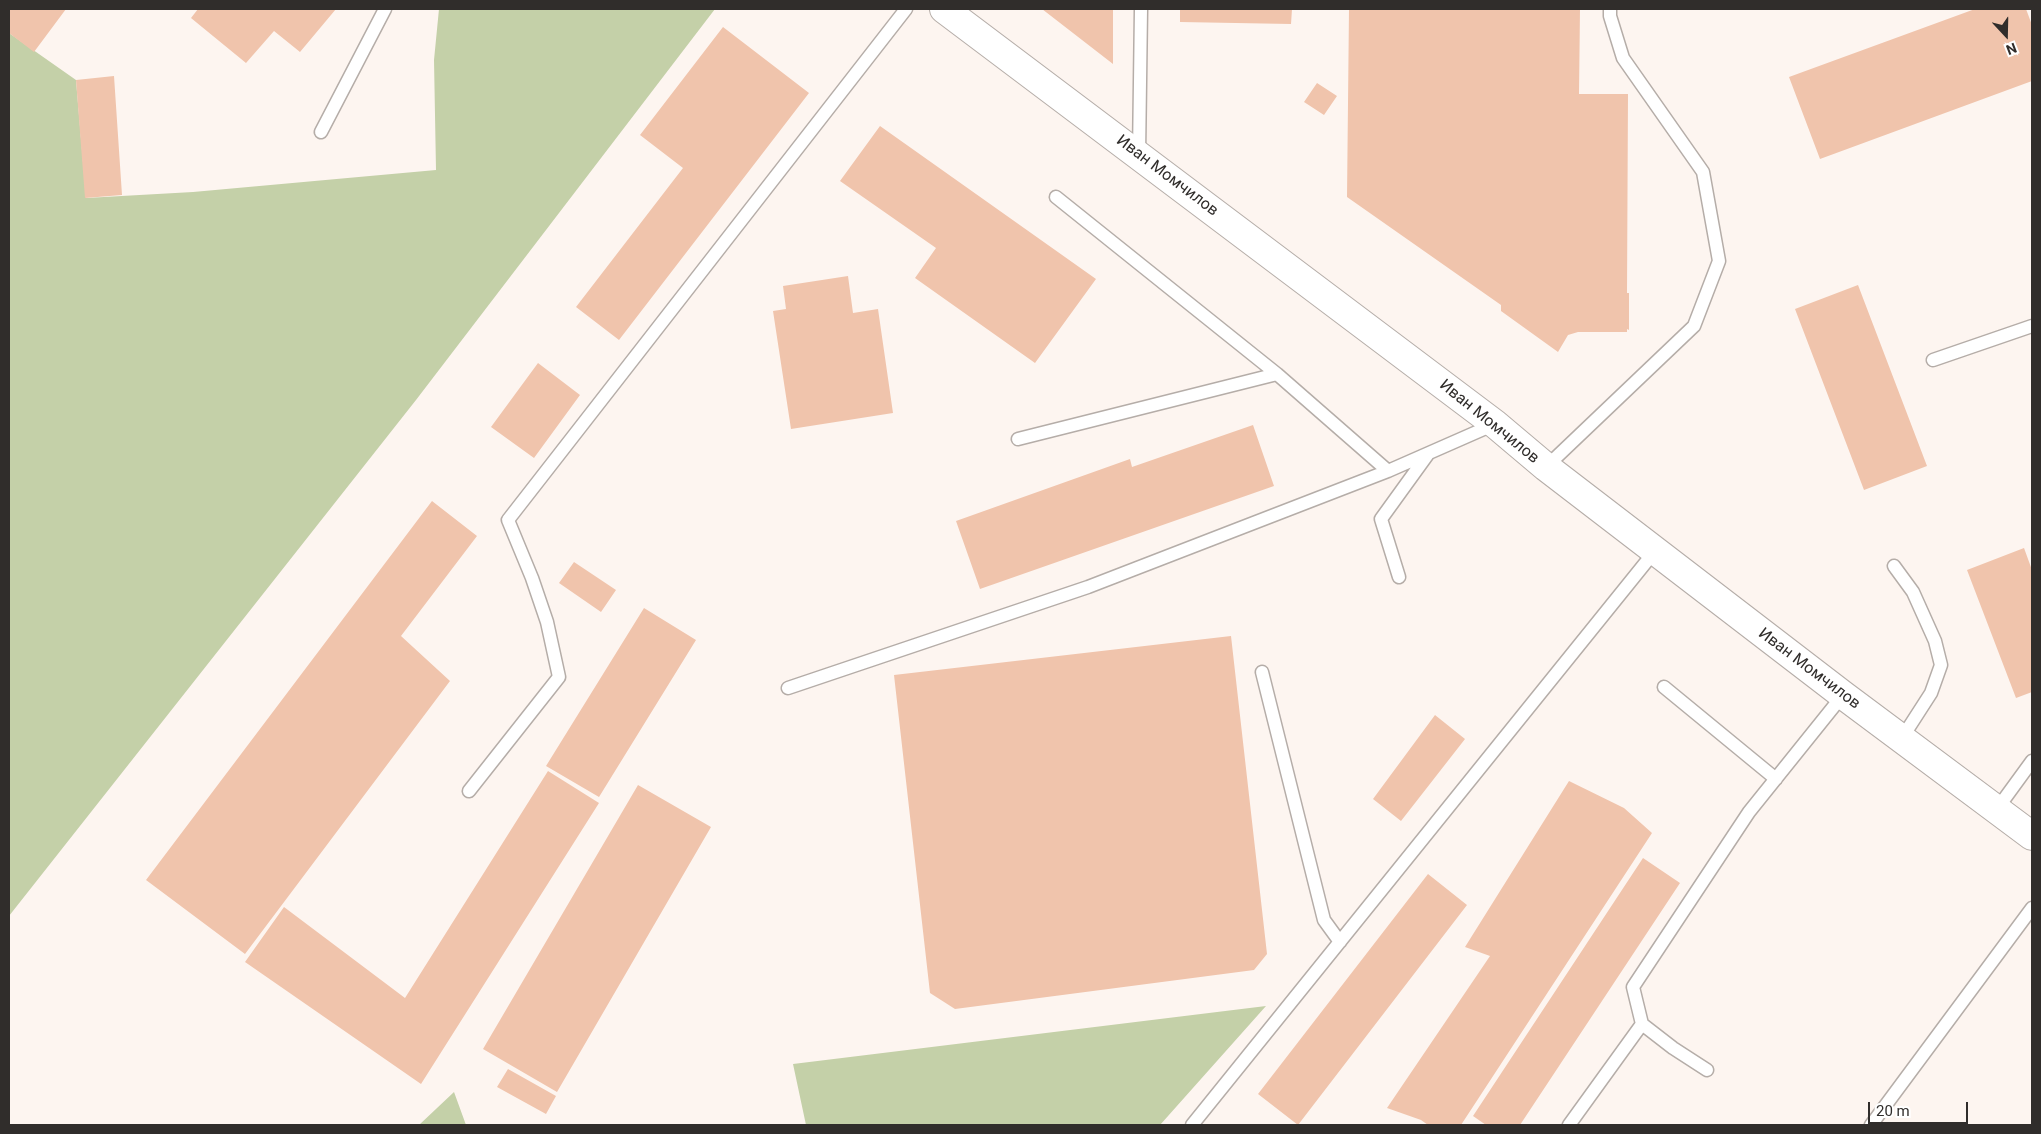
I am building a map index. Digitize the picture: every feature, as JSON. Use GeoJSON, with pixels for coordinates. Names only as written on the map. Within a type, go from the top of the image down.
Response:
{"type":"FeatureCollection","features":[{"type":"Feature","properties":{"kind":"street","name":"Иван Момчилов"},"geometry":{"type":"LineString","coordinates":[[944,9],[1495,424],[1546,467],[1655,551],[2032,836]]}},
{"type":"Feature","properties":{"kind":"lane"},"geometry":{"type":"LineString","coordinates":[[321,132],[385,9]]}},
{"type":"Feature","properties":{"kind":"lane"},"geometry":{"type":"LineString","coordinates":[[469,791],[559,677],[547,622],[508,520],[906,9]]}},
{"type":"Feature","properties":{"kind":"lane"},"geometry":{"type":"LineString","coordinates":[[1139,155],[1141,9]]}},
{"type":"Feature","properties":{"kind":"lane"},"geometry":{"type":"LineString","coordinates":[[1546,467],[1694,326],[1719,261],[1703,172],[1623,58],[1610,16],[1610,9]]}},
{"type":"Feature","properties":{"kind":"lane"},"geometry":{"type":"LineString","coordinates":[[1056,197],[1277,374],[1388,471]]}},
{"type":"Feature","properties":{"kind":"lane"},"geometry":{"type":"LineString","coordinates":[[1933,360],[2032,326]]}},
{"type":"Feature","properties":{"kind":"lane"},"geometry":{"type":"LineString","coordinates":[[1018,439],[1277,374]]}},
{"type":"Feature","properties":{"kind":"lane"},"geometry":{"type":"LineString","coordinates":[[788,688],[1088,587],[1388,471],[1495,424]]}},
{"type":"Feature","properties":{"kind":"lane"},"geometry":{"type":"LineString","coordinates":[[1399,577],[1381,519],[1428,454]]}},
{"type":"Feature","properties":{"kind":"lane"},"geometry":{"type":"LineString","coordinates":[[1192,1125],[1655,551]]}},
{"type":"Feature","properties":{"kind":"lane"},"geometry":{"type":"LineString","coordinates":[[1894,566],[1913,592],[1935,641],[1941,665],[1931,693],[1902,738]]}},
{"type":"Feature","properties":{"kind":"lane"},"geometry":{"type":"LineString","coordinates":[[1262,672],[1324,920],[1340,942]]}},
{"type":"Feature","properties":{"kind":"lane"},"geometry":{"type":"LineString","coordinates":[[1664,687],[1776,779]]}},
{"type":"Feature","properties":{"kind":"lane"},"geometry":{"type":"LineString","coordinates":[[1707,1070],[1673,1048],[1642,1024],[1633,987],[1749,812],[1843,695]]}},
{"type":"Feature","properties":{"kind":"lane"},"geometry":{"type":"LineString","coordinates":[[1997,809],[2032,761]]}},
{"type":"Feature","properties":{"kind":"lane"},"geometry":{"type":"LineString","coordinates":[[1871,1125],[2032,908]]}},
{"type":"Feature","properties":{"kind":"lane"},"geometry":{"type":"LineString","coordinates":[[1569,1125],[1642,1024]]}},
{"type":"Feature","properties":{"kind":"green space"},"geometry":{"type":"Polygon","coordinates":[[[439,9],[715,9],[416,400],[9,916],[9,33],[76,80],[86,198],[193,192],[436,170],[434,60],[439,9]]]}},
{"type":"Feature","properties":{"kind":"green space"},"geometry":{"type":"Polygon","coordinates":[[[1266,1006],[1160,1125],[806,1125],[793,1064],[1266,1006]]]}},
{"type":"Feature","properties":{"kind":"green space"},"geometry":{"type":"Polygon","coordinates":[[[454,1092],[466,1125],[419,1125],[454,1092]]]}},
{"type":"Feature","properties":{"kind":"building"},"geometry":{"type":"Polygon","coordinates":[[[9,9],[66,9],[34,52],[9,33],[9,9]]]}},
{"type":"Feature","properties":{"kind":"building"},"geometry":{"type":"Polygon","coordinates":[[[198,9],[336,9],[300,52],[274,31],[246,63],[191,18],[198,9]]]}},
{"type":"Feature","properties":{"kind":"building"},"geometry":{"type":"Polygon","coordinates":[[[1042,9],[1113,9],[1113,64],[1042,9]]]}},
{"type":"Feature","properties":{"kind":"building"},"geometry":{"type":"Polygon","coordinates":[[[1180,9],[1292,9],[1291,24],[1180,22],[1180,9]]]}},
{"type":"Feature","properties":{"kind":"building"},"geometry":{"type":"Polygon","coordinates":[[[1349,9],[1580,9],[1579,94],[1628,94],[1627,293],[1629,293],[1629,330],[1627,329],[1627,332],[1578,332],[1568,335],[1558,352],[1501,311],[1501,305],[1347,197],[1349,9]]]}},
{"type":"Feature","properties":{"kind":"building"},"geometry":{"type":"Polygon","coordinates":[[[1975,9],[2026,9],[2032,25],[2032,81],[1820,159],[1789,77],[1975,9]]]}},
{"type":"Feature","properties":{"kind":"building"},"geometry":{"type":"Polygon","coordinates":[[[723,27],[809,93],[619,340],[576,307],[683,168],[640,135],[723,27]]]}},
{"type":"Feature","properties":{"kind":"building"},"geometry":{"type":"Polygon","coordinates":[[[114,76],[122,195],[85,198],[76,80],[114,76]]]}},
{"type":"Feature","properties":{"kind":"building"},"geometry":{"type":"Polygon","coordinates":[[[1317,83],[1337,96],[1324,115],[1304,102],[1317,83]]]}},
{"type":"Feature","properties":{"kind":"building"},"geometry":{"type":"Polygon","coordinates":[[[880,126],[1096,279],[1035,363],[915,278],[936,248],[840,181],[880,126]]]}},
{"type":"Feature","properties":{"kind":"building"},"geometry":{"type":"Polygon","coordinates":[[[848,276],[853,313],[878,309],[893,413],[791,429],[773,311],[786,309],[783,286],[848,276]]]}},
{"type":"Feature","properties":{"kind":"building"},"geometry":{"type":"Polygon","coordinates":[[[1858,285],[1927,466],[1864,490],[1795,309],[1858,285]]]}},
{"type":"Feature","properties":{"kind":"building"},"geometry":{"type":"Polygon","coordinates":[[[538,363],[580,395],[534,458],[491,427],[538,363]]]}},
{"type":"Feature","properties":{"kind":"building"},"geometry":{"type":"Polygon","coordinates":[[[1253,425],[1274,486],[980,589],[956,521],[1130,459],[1132,467],[1253,425]]]}},
{"type":"Feature","properties":{"kind":"building"},"geometry":{"type":"Polygon","coordinates":[[[432,501],[477,536],[401,636],[450,681],[245,954],[146,880],[432,501]]]}},
{"type":"Feature","properties":{"kind":"building"},"geometry":{"type":"Polygon","coordinates":[[[2024,548],[2032,570],[2032,692],[2016,698],[1967,570],[2024,548]]]}},
{"type":"Feature","properties":{"kind":"building"},"geometry":{"type":"Polygon","coordinates":[[[574,562],[616,590],[601,612],[559,583],[574,562]]]}},
{"type":"Feature","properties":{"kind":"building"},"geometry":{"type":"Polygon","coordinates":[[[644,608],[696,640],[599,797],[546,766],[644,608]]]}},
{"type":"Feature","properties":{"kind":"building"},"geometry":{"type":"Polygon","coordinates":[[[1231,636],[1267,954],[1254,970],[955,1009],[930,993],[894,675],[1231,636]]]}},
{"type":"Feature","properties":{"kind":"building"},"geometry":{"type":"Polygon","coordinates":[[[1435,715],[1465,739],[1401,821],[1373,799],[1435,715]]]}},
{"type":"Feature","properties":{"kind":"building"},"geometry":{"type":"Polygon","coordinates":[[[548,771],[599,803],[421,1084],[245,962],[284,907],[405,998],[548,771]]]}},
{"type":"Feature","properties":{"kind":"building"},"geometry":{"type":"Polygon","coordinates":[[[1569,781],[1624,808],[1652,833],[1461,1125],[1428,1125],[1421,1120],[1387,1108],[1490,956],[1465,947],[1569,781]]]}},
{"type":"Feature","properties":{"kind":"building"},"geometry":{"type":"Polygon","coordinates":[[[638,785],[711,827],[557,1092],[483,1049],[638,785]]]}},
{"type":"Feature","properties":{"kind":"building"},"geometry":{"type":"Polygon","coordinates":[[[1643,858],[1680,883],[1520,1125],[1486,1125],[1473,1116],[1643,858]]]}},
{"type":"Feature","properties":{"kind":"building"},"geometry":{"type":"Polygon","coordinates":[[[1428,874],[1467,905],[1298,1125],[1258,1094],[1428,874]]]}},
{"type":"Feature","properties":{"kind":"building"},"geometry":{"type":"Polygon","coordinates":[[[508,1069],[556,1096],[546,1114],[497,1087],[508,1069]]]}}]}
